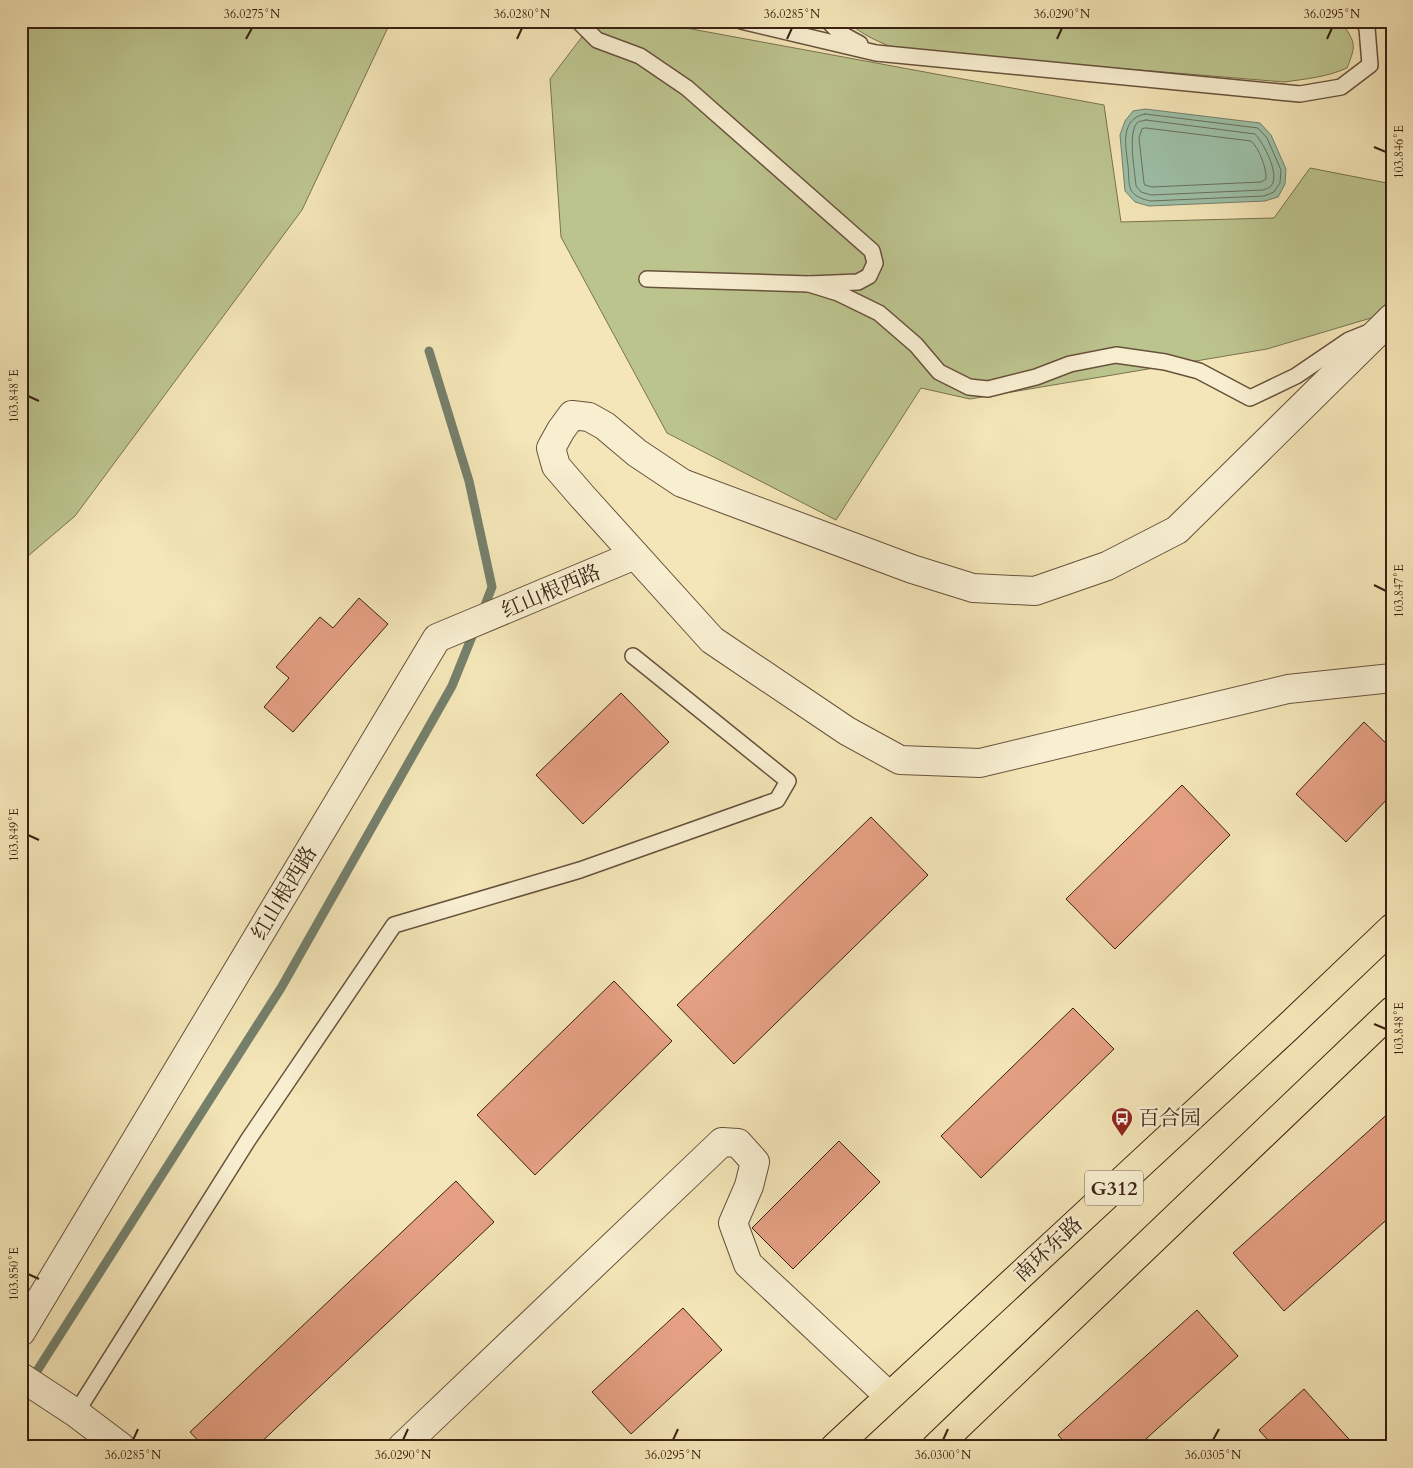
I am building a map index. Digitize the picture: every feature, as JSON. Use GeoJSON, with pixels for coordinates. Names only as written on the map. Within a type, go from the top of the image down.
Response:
{"type":"FeatureCollection","features":[{"type":"Feature","properties":{"kind":"highway","name":"南环东路"},"geometry":{"type":"LineString","coordinates":[[835,1447],[1287,1028],[1392,928]]}},
{"type":"Feature","properties":{"kind":"highway","name":"G312"},"geometry":{"type":"LineString","coordinates":[[936,1447],[1392,1011]]}},
{"type":"Feature","properties":{"kind":"street"},"geometry":{"type":"LineString","coordinates":[[1388,322],[1177,530],[1107,566],[1035,591],[973,588],[912,569],[682,483],[637,453],[606,426],[589,417],[572,415],[551,448],[556,466],[712,640],[847,731],[900,760],[980,763],[1288,689],[1392,678]]}},
{"type":"Feature","properties":{"kind":"street","name":"红山根西路"},"geometry":{"type":"LineString","coordinates":[[21,1332],[437,638],[635,555]]}},
{"type":"Feature","properties":{"kind":"street"},"geometry":{"type":"LineString","coordinates":[[402,1447],[722,1142],[738,1144],[754,1162],[749,1186],[733,1224],[748,1264],[889,1396]]}},
{"type":"Feature","properties":{"kind":"street"},"geometry":{"type":"LineString","coordinates":[[21,1376],[71,1409],[121,1447]]}},
{"type":"Feature","properties":{"kind":"lane"},"geometry":{"type":"LineString","coordinates":[[578,21],[596,40],[640,56],[687,88],[872,250],[876,263],[869,276],[858,282],[809,284],[647,279]]}},
{"type":"Feature","properties":{"kind":"lane"},"geometry":{"type":"LineString","coordinates":[[741,21],[876,53],[1300,94],[1341,86],[1370,65],[1367,28],[1363,21]]}},
{"type":"Feature","properties":{"kind":"lane"},"geometry":{"type":"LineString","coordinates":[[828,21],[840,33],[876,53]]}},
{"type":"Feature","properties":{"kind":"lane"},"geometry":{"type":"LineString","coordinates":[[809,284],[838,293],[879,313],[916,345],[939,372],[969,387],[988,389],[1036,376],[1070,364],[1116,355],[1165,362],[1199,371],[1250,398],[1296,376],[1349,340],[1388,322]]}},
{"type":"Feature","properties":{"kind":"lane"},"geometry":{"type":"LineString","coordinates":[[71,1409],[248,1140],[394,925],[580,870],[777,800],[788,781],[632,656]]}},
{"type":"Feature","properties":{"kind":"shaded area"},"geometry":{"type":"Polygon","coordinates":[[[21,21],[391,21],[302,210],[75,516],[21,562],[21,21]]]}},
{"type":"Feature","properties":{"kind":"shaded area"},"geometry":{"type":"Polygon","coordinates":[[[594,21],[648,21],[1104,105],[1121,222],[1274,218],[1310,168],[1392,184],[1392,298],[1371,318],[1267,349],[970,399],[921,388],[836,520],[667,433],[561,237],[550,79],[594,21]]]}},
{"type":"Feature","properties":{"kind":"shaded area"},"geometry":{"type":"Polygon","coordinates":[[[847,21],[1341,21],[1352,39],[1353,48],[1347,68],[1324,76],[1284,82],[898,50],[865,34],[847,21]]]}},
{"type":"Feature","properties":{"kind":"water"},"geometry":{"type":"Polygon","coordinates":[[[1145,109],[1260,123],[1271,135],[1286,169],[1285,184],[1278,197],[1265,201],[1149,206],[1135,202],[1125,191],[1120,135],[1125,121],[1133,111],[1145,109]]]}},
{"type":"Feature","properties":{"kind":"building"},"geometry":{"type":"Polygon","coordinates":[[[359,598],[388,624],[293,732],[264,707],[289,678],[276,667],[320,617],[333,628],[359,598]]]}},
{"type":"Feature","properties":{"kind":"building"},"geometry":{"type":"Polygon","coordinates":[[[621,693],[669,742],[583,824],[536,775],[621,693]]]}},
{"type":"Feature","properties":{"kind":"building"},"geometry":{"type":"Polygon","coordinates":[[[1364,722],[1392,749],[1392,794],[1346,842],[1296,794],[1364,722]]]}},
{"type":"Feature","properties":{"kind":"building"},"geometry":{"type":"Polygon","coordinates":[[[1182,785],[1230,835],[1115,949],[1066,899],[1182,785]]]}},
{"type":"Feature","properties":{"kind":"building"},"geometry":{"type":"Polygon","coordinates":[[[871,817],[928,875],[734,1064],[677,1005],[871,817]]]}},
{"type":"Feature","properties":{"kind":"building"},"geometry":{"type":"Polygon","coordinates":[[[614,981],[672,1041],[535,1175],[477,1115],[614,981]]]}},
{"type":"Feature","properties":{"kind":"building"},"geometry":{"type":"Polygon","coordinates":[[[1073,1008],[1114,1049],[981,1178],[941,1136],[1073,1008]]]}},
{"type":"Feature","properties":{"kind":"building"},"geometry":{"type":"Polygon","coordinates":[[[1392,1110],[1392,1215],[1284,1311],[1233,1253],[1392,1110]]]}},
{"type":"Feature","properties":{"kind":"building"},"geometry":{"type":"Polygon","coordinates":[[[839,1141],[880,1182],[793,1269],[752,1228],[839,1141]]]}},
{"type":"Feature","properties":{"kind":"building"},"geometry":{"type":"Polygon","coordinates":[[[456,1181],[494,1222],[256,1447],[204,1447],[190,1432],[456,1181]]]}},
{"type":"Feature","properties":{"kind":"building"},"geometry":{"type":"Polygon","coordinates":[[[683,1308],[722,1350],[631,1434],[592,1392],[683,1308]]]}},
{"type":"Feature","properties":{"kind":"building"},"geometry":{"type":"Polygon","coordinates":[[[1197,1310],[1238,1356],[1137,1447],[1069,1447],[1058,1435],[1197,1310]]]}},
{"type":"Feature","properties":{"kind":"building"},"geometry":{"type":"Polygon","coordinates":[[[1304,1389],[1356,1447],[1274,1447],[1259,1430],[1304,1389]]]}},
{"type":"Feature","properties":{"kind":"waterway"},"geometry":{"type":"LineString","coordinates":[[429,351],[469,481],[492,587],[482,613]]}},
{"type":"Feature","properties":{"kind":"waterway"},"geometry":{"type":"LineString","coordinates":[[21,1396],[281,988],[452,686],[475,629]]}},
{"type":"Feature","properties":{"kind":"place","name":"百合园"},"geometry":{"type":"Point","coordinates":[1122,1137]}}]}
